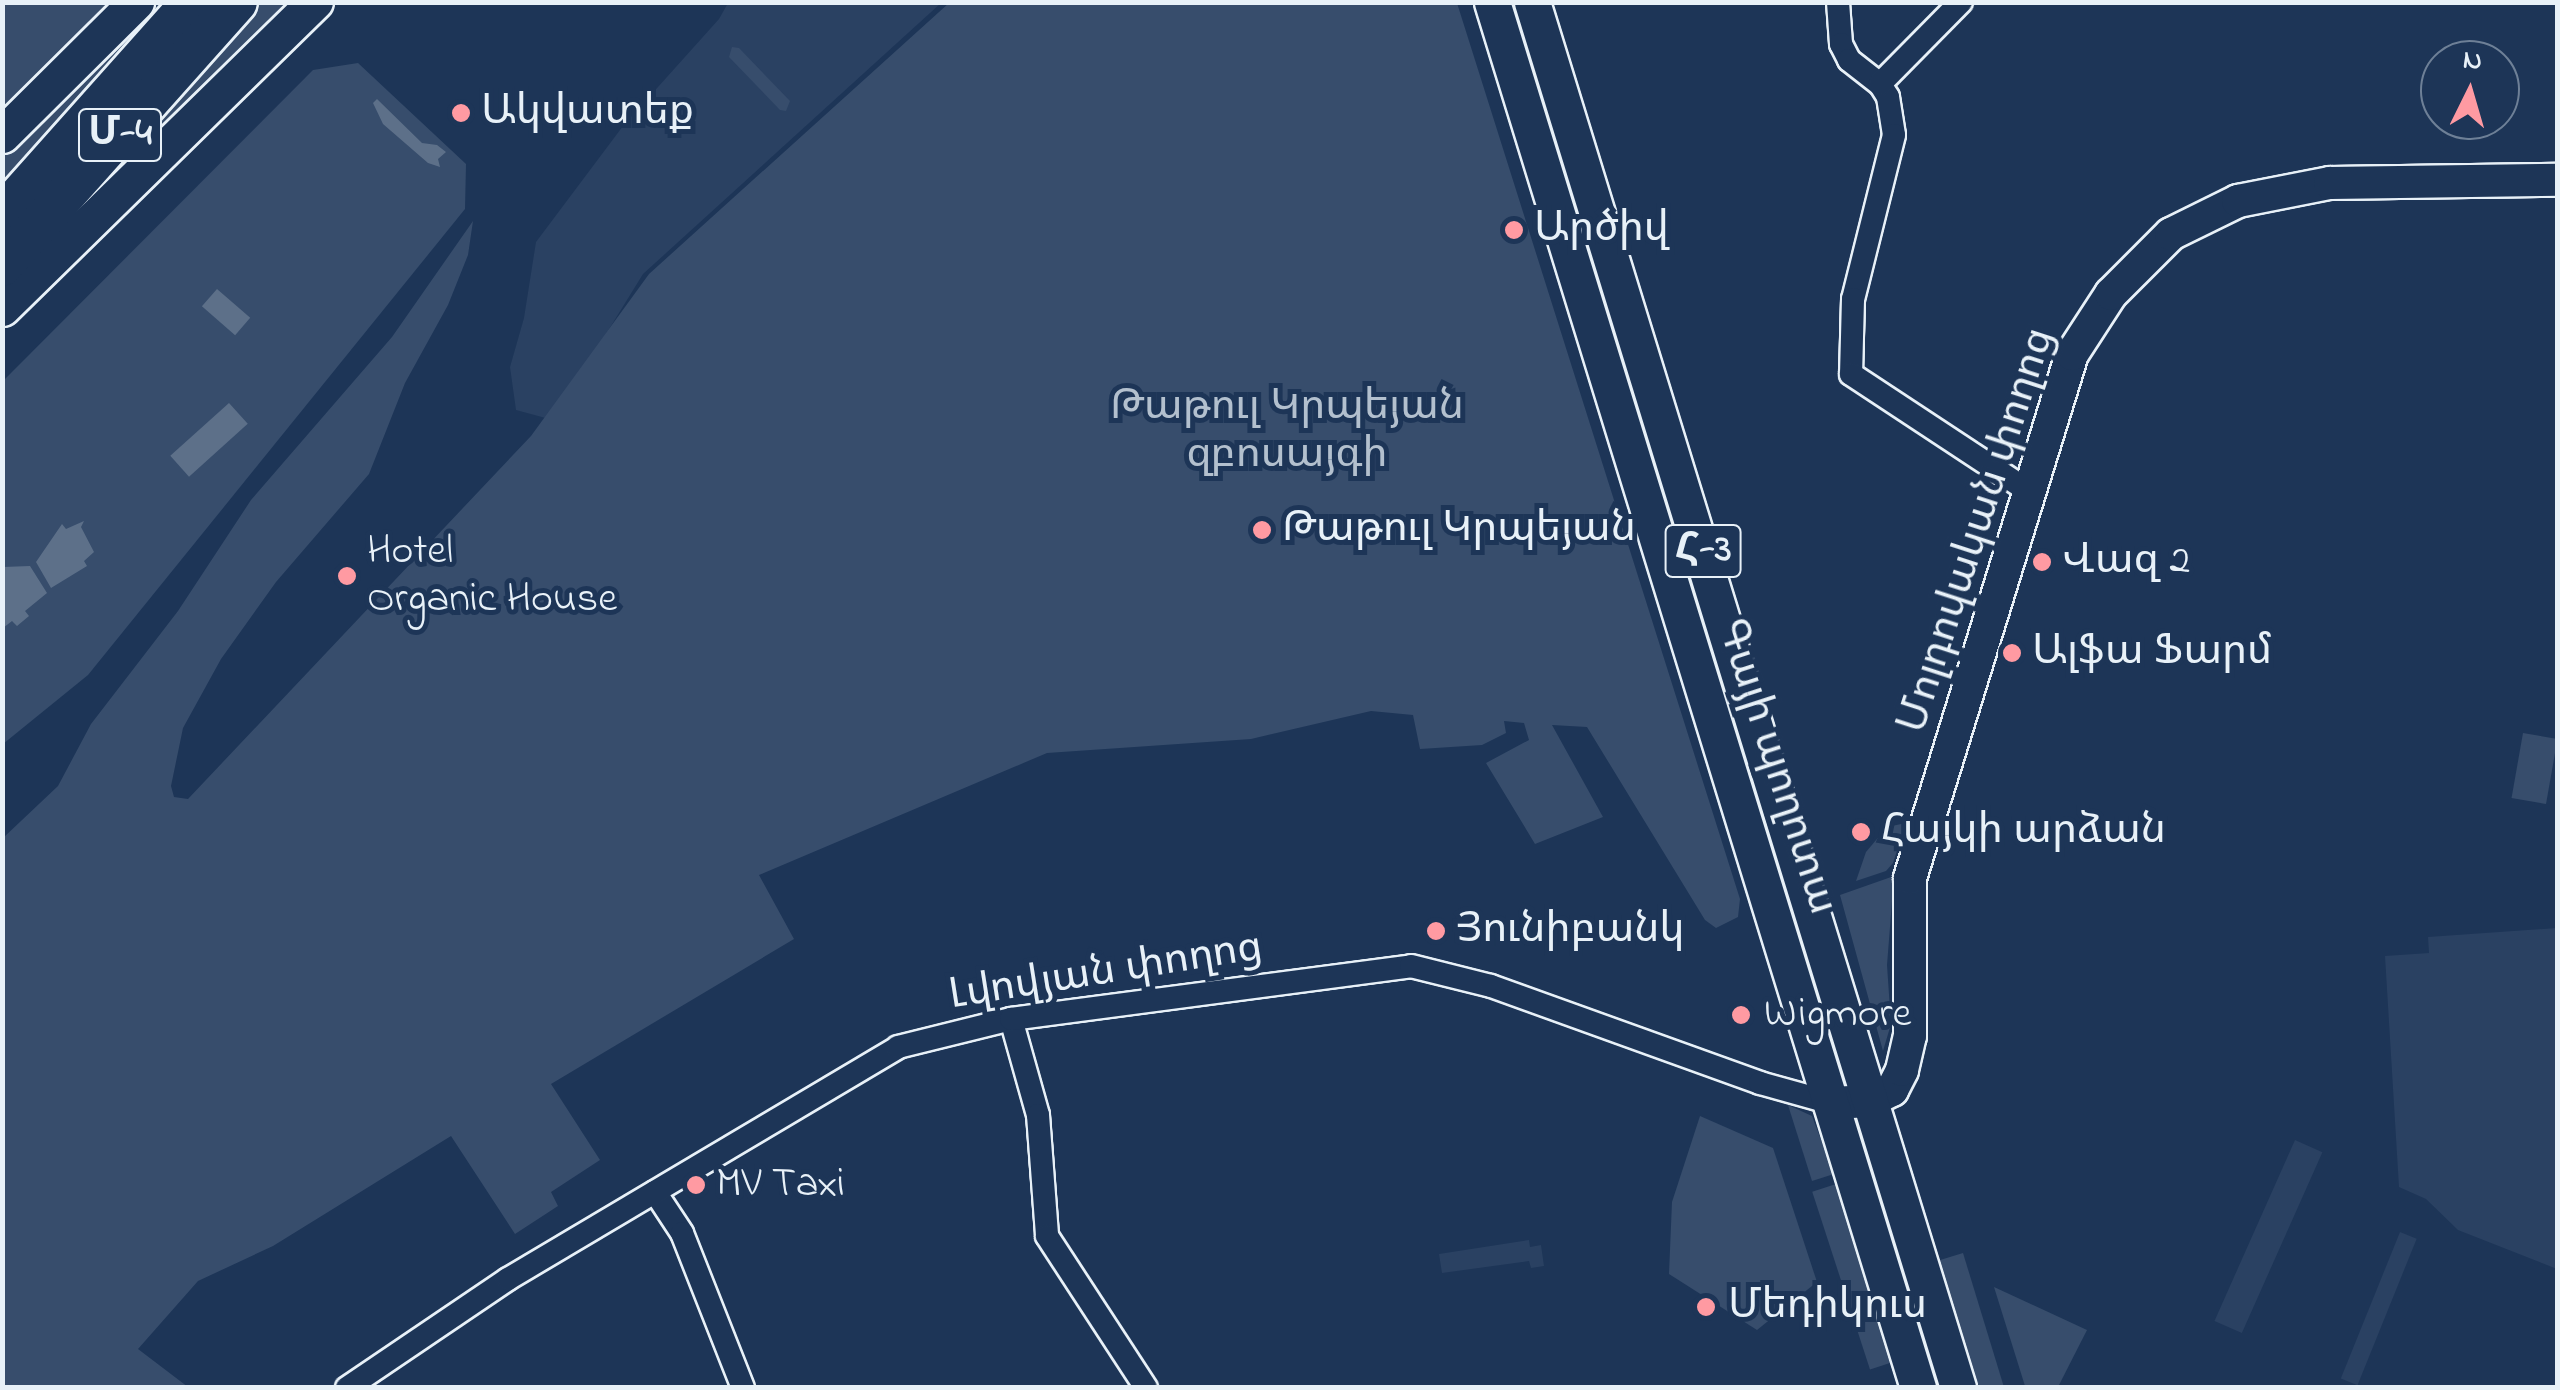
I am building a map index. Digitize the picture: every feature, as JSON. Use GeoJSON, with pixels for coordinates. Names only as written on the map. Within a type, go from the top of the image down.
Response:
{"type":"FeatureCollection","features":[{"type":"Feature","properties":{"kind":"highway","name":"Մ-4"},"geometry":{"type":"LineString","coordinates":[[2,215],[192,2]]}},
{"type":"Feature","properties":{"kind":"highway","name":"Մ-4"},"geometry":{"type":"LineString","coordinates":[[2,266],[236,2]]}},
{"type":"Feature","properties":{"kind":"main road"},"geometry":{"type":"LineString","coordinates":[[2,135],[136,2]]}},
{"type":"Feature","properties":{"kind":"main road"},"geometry":{"type":"LineString","coordinates":[[2,308],[316,2]]}},
{"type":"Feature","properties":{"kind":"main road","name":"Գայի պողոտա"},"geometry":{"type":"LineString","coordinates":[[1492,2],[1918,1388]]}},
{"type":"Feature","properties":{"kind":"main road","name":"Գայի պողոտա"},"geometry":{"type":"LineString","coordinates":[[1532,2],[1958,1388]]}},
{"type":"Feature","properties":{"kind":"street"},"geometry":{"type":"LineString","coordinates":[[1838,2],[1842,44],[1850,60],[1880,84],[1893,114],[1894,135],[1853,298],[1851,374],[2026,490]]}},
{"type":"Feature","properties":{"kind":"street"},"geometry":{"type":"LineString","coordinates":[[1880,84],[1961,2]]}},
{"type":"Feature","properties":{"kind":"street","name":"Մոլդովական փողոց"},"geometry":{"type":"LineString","coordinates":[[1870,1101],[1892,1090],[1902,1070],[1910,1036],[1910,878],[2026,490],[2072,354],[2111,294],[2171,234],[2238,200],[2330,183],[2558,180]]}},
{"type":"Feature","properties":{"kind":"street","name":"Լվովյան փողոց"},"geometry":{"type":"LineString","coordinates":[[347,1388],[508,1279],[898,1048],[1011,1018],[1411,966],[1491,986],[1760,1083],[1832,1103]]}},
{"type":"Feature","properties":{"kind":"street"},"geometry":{"type":"LineString","coordinates":[[1011,1018],[1038,1116],[1047,1236],[1146,1388]]}},
{"type":"Feature","properties":{"kind":"street"},"geometry":{"type":"LineString","coordinates":[[1832,1103],[1870,1101]]}},
{"type":"Feature","properties":{"kind":"street"},"geometry":{"type":"LineString","coordinates":[[655,1192],[682,1234],[744,1388]]}},
{"type":"Feature","properties":{"kind":"shaded area"},"geometry":{"type":"Polygon","coordinates":[[[728,3],[941,3],[643,274],[553,420],[516,410],[510,367],[524,318],[536,242],[623,126],[719,19],[728,3]]]}},
{"type":"Feature","properties":{"kind":"shaded area"},"geometry":{"type":"Polygon","coordinates":[[[377,99],[422,143],[437,145],[446,152],[438,159],[440,167],[428,163],[383,124],[373,103],[377,99]]]}},
{"type":"Feature","properties":{"kind":"shaded area"},"geometry":{"type":"Polygon","coordinates":[[[217,289],[250,318],[235,335],[202,306],[217,289]]]}},
{"type":"Feature","properties":{"kind":"shaded area"},"geometry":{"type":"Polygon","coordinates":[[[229,403],[248,424],[189,477],[170,456],[229,403]]]}},
{"type":"Feature","properties":{"kind":"shaded area"},"geometry":{"type":"Polygon","coordinates":[[[84,521],[81,527],[94,552],[84,561],[87,566],[51,588],[36,562],[62,524],[66,529],[84,521]]]}},
{"type":"Feature","properties":{"kind":"shaded area"},"geometry":{"type":"Polygon","coordinates":[[[30,566],[47,593],[25,611],[29,616],[17,626],[12,621],[3,628],[3,567],[30,566]]]}},
{"type":"Feature","properties":{"kind":"shaded area"},"geometry":{"type":"Polygon","coordinates":[[[2558,928],[2557,1269],[2458,1230],[2426,1199],[2399,1187],[2385,956],[2429,953],[2428,937],[2558,928]]]}},
{"type":"Feature","properties":{"kind":"shaded area"},"geometry":{"type":"Polygon","coordinates":[[[2295,1140],[2322,1152],[2242,1333],[2214,1321],[2295,1140]]]}},
{"type":"Feature","properties":{"kind":"shaded area"},"geometry":{"type":"Polygon","coordinates":[[[2400,1232],[2417,1239],[2358,1385],[2341,1378],[2400,1232]]]}},
{"type":"Feature","properties":{"kind":"shaded area"},"geometry":{"type":"Polygon","coordinates":[[[1529,1240],[1530,1247],[1541,1245],[1544,1266],[1531,1268],[1529,1261],[1442,1273],[1439,1254],[1529,1240]]]}},
{"type":"Feature","properties":{"kind":"green space"},"geometry":{"type":"Polygon","coordinates":[[[3,3],[117,3],[3,113],[3,3]]]}},
{"type":"Feature","properties":{"kind":"green space"},"geometry":{"type":"Polygon","coordinates":[[[145,3],[166,3],[3,184],[2,148],[145,3]]]}},
{"type":"Feature","properties":{"kind":"green space"},"geometry":{"type":"Polygon","coordinates":[[[260,3],[288,3],[101,186],[99,184],[260,3]]]}},
{"type":"Feature","properties":{"kind":"green space","name":"Թաթուլ Կրպեյան զբոսայգի"},"geometry":{"type":"Polygon","coordinates":[[[949,3],[1457,3],[1740,899],[1738,917],[1716,928],[1705,920],[1587,727],[1552,725],[1603,817],[1535,844],[1486,763],[1529,740],[1524,723],[1504,721],[1506,733],[1482,745],[1420,749],[1413,715],[1371,711],[1251,739],[1047,753],[759,875],[794,939],[551,1084],[600,1160],[551,1192],[558,1206],[515,1234],[451,1136],[273,1246],[198,1281],[138,1349],[188,1387],[3,1387],[3,838],[58,786],[91,724],[178,611],[251,500],[392,337],[473,221],[468,255],[448,305],[405,383],[369,474],[276,582],[221,659],[183,728],[171,786],[174,797],[188,799],[531,436],[649,274],[949,3]]]}},
{"type":"Feature","properties":{"kind":"green space"},"geometry":{"type":"Polygon","coordinates":[[[732,47],[739,48],[790,101],[786,111],[780,110],[729,57],[732,47]]]}},
{"type":"Feature","properties":{"kind":"green space"},"geometry":{"type":"Polygon","coordinates":[[[358,63],[466,164],[465,209],[88,675],[3,744],[3,381],[313,70],[358,63]]]}},
{"type":"Feature","properties":{"kind":"green space"},"geometry":{"type":"Polygon","coordinates":[[[2523,733],[2557,739],[2546,804],[2512,798],[2523,733]]]}},
{"type":"Feature","properties":{"kind":"green space"},"geometry":{"type":"Polygon","coordinates":[[[1906,823],[1893,863],[1886,871],[1856,881],[1866,852],[1887,827],[1906,823]]]}},
{"type":"Feature","properties":{"kind":"green space"},"geometry":{"type":"Polygon","coordinates":[[[1894,876],[1887,965],[1891,1024],[1883,1051],[1840,895],[1894,876]]]}},
{"type":"Feature","properties":{"kind":"green space"},"geometry":{"type":"Polygon","coordinates":[[[1788,1105],[1812,1116],[1834,1174],[1812,1181],[1788,1105]]]}},
{"type":"Feature","properties":{"kind":"green space"},"geometry":{"type":"Polygon","coordinates":[[[1700,1116],[1773,1148],[1817,1282],[1757,1330],[1669,1274],[1672,1202],[1700,1116]]]}},
{"type":"Feature","properties":{"kind":"green space"},"geometry":{"type":"Polygon","coordinates":[[[1836,1184],[1894,1362],[1870,1370],[1812,1192],[1836,1184]]]}},
{"type":"Feature","properties":{"kind":"green space"},"geometry":{"type":"Polygon","coordinates":[[[1963,1253],[2004,1387],[1974,1388],[1935,1261],[1963,1253]]]}},
{"type":"Feature","properties":{"kind":"green space"},"geometry":{"type":"Polygon","coordinates":[[[1994,1287],[2087,1330],[2058,1387],[2025,1386],[1994,1287]]]}},
{"type":"Feature","properties":{"kind":"place","name":"Ակվատեք"},"geometry":{"type":"Point","coordinates":[461,113]}},
{"type":"Feature","properties":{"kind":"place","name":"Արծիվ"},"geometry":{"type":"Point","coordinates":[1514,230]}},
{"type":"Feature","properties":{"kind":"place","name":"Թաթուլ Կրպեյան"},"geometry":{"type":"Point","coordinates":[1262,530]}},
{"type":"Feature","properties":{"kind":"place","name":"Վազ 2"},"geometry":{"type":"Point","coordinates":[2042,562]}},
{"type":"Feature","properties":{"kind":"place","name":"Hotel Organic House"},"geometry":{"type":"Point","coordinates":[347,576]}},
{"type":"Feature","properties":{"kind":"place","name":"Ալֆա Ֆարմ"},"geometry":{"type":"Point","coordinates":[2012,653]}},
{"type":"Feature","properties":{"kind":"place","name":"Հայկի արձան"},"geometry":{"type":"Point","coordinates":[1861,832]}},
{"type":"Feature","properties":{"kind":"place","name":"Յունիբանկ"},"geometry":{"type":"Point","coordinates":[1436,931]}},
{"type":"Feature","properties":{"kind":"place","name":"Wigmore"},"geometry":{"type":"Point","coordinates":[1741,1015]}},
{"type":"Feature","properties":{"kind":"place","name":"MV Taxi"},"geometry":{"type":"Point","coordinates":[696,1185]}},
{"type":"Feature","properties":{"kind":"place","name":"Մեդիկուս"},"geometry":{"type":"Point","coordinates":[1706,1307]}}]}
